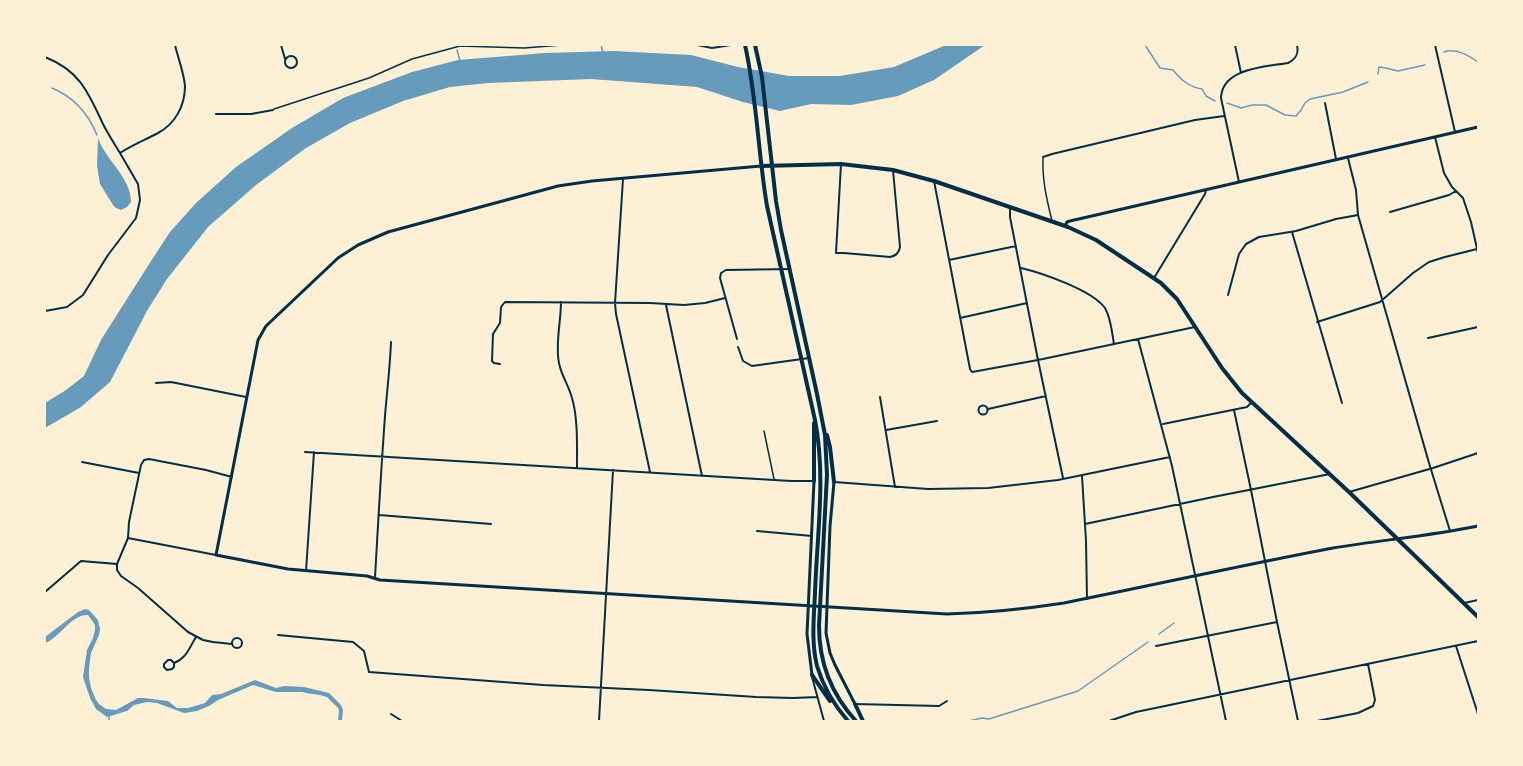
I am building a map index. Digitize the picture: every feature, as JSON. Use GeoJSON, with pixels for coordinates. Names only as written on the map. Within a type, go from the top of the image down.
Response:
{"type":"FeatureCollection","features":[{"type":"Feature","properties":{"kind":"main road"},"geometry":{"type":"LineString","coordinates":[[744,45],[767,206],[819,443],[820,471],[813,626],[815,654],[821,678],[839,710]]}},
{"type":"Feature","properties":{"kind":"main road"},"geometry":{"type":"LineString","coordinates":[[755,45],[760,63],[776,201],[830,447],[834,482]]}},
{"type":"Feature","properties":{"kind":"main road"},"geometry":{"type":"LineString","coordinates":[[761,166],[841,164],[893,170],[934,181],[1010,207],[1065,226],[1096,240],[1172,292],[1224,372],[1252,402],[1350,492],[1478,617]]}},
{"type":"Feature","properties":{"kind":"main road"},"geometry":{"type":"LineString","coordinates":[[814,481],[813,430],[815,420]]}},
{"type":"Feature","properties":{"kind":"main road"},"geometry":{"type":"LineString","coordinates":[[823,423],[827,475],[819,626],[820,649],[831,685],[842,704],[856,721]]}},
{"type":"Feature","properties":{"kind":"main road"},"geometry":{"type":"LineString","coordinates":[[812,675],[848,721]]}},
{"type":"Feature","properties":{"kind":"main road"},"geometry":{"type":"LineString","coordinates":[[855,704],[863,721]]}},
{"type":"Feature","properties":{"kind":"street"},"geometry":{"type":"LineString","coordinates":[[120,153],[168,126],[176,117],[184,94],[184,81],[175,45]]}},
{"type":"Feature","properties":{"kind":"street"},"geometry":{"type":"LineString","coordinates":[[281,45],[285,65],[288,68],[296,66],[295,56],[285,59]]}},
{"type":"Feature","properties":{"kind":"street"},"geometry":{"type":"LineString","coordinates":[[216,114],[251,114],[273,110],[369,78],[420,57],[460,46],[524,48],[562,45]]}},
{"type":"Feature","properties":{"kind":"street"},"geometry":{"type":"LineString","coordinates":[[697,45],[712,48],[731,45]]}},
{"type":"Feature","properties":{"kind":"street"},"geometry":{"type":"LineString","coordinates":[[1235,45],[1241,73]]}},
{"type":"Feature","properties":{"kind":"street"},"geometry":{"type":"LineString","coordinates":[[1239,182],[1224,116],[1222,88],[1226,81],[1241,73],[1288,63],[1297,56],[1297,45]]}},
{"type":"Feature","properties":{"kind":"street"},"geometry":{"type":"LineString","coordinates":[[1435,45],[1455,132]]}},
{"type":"Feature","properties":{"kind":"street"},"geometry":{"type":"LineString","coordinates":[[45,57],[68,70],[86,88],[107,131],[138,184],[140,200],[136,218],[82,295],[67,307],[45,312]]}},
{"type":"Feature","properties":{"kind":"street"},"geometry":{"type":"LineString","coordinates":[[1325,103],[1336,159]]}},
{"type":"Feature","properties":{"kind":"street"},"geometry":{"type":"LineString","coordinates":[[1052,222],[1042,170],[1043,157],[1195,120],[1224,116]]}},
{"type":"Feature","properties":{"kind":"street"},"geometry":{"type":"LineString","coordinates":[[1065,226],[1070,221],[1478,127]]}},
{"type":"Feature","properties":{"kind":"street"},"geometry":{"type":"LineString","coordinates":[[1317,322],[1382,301],[1429,262],[1478,251],[1463,198],[1447,179],[1442,168],[1435,136]]}},
{"type":"Feature","properties":{"kind":"street"},"geometry":{"type":"LineString","coordinates":[[1348,156],[1356,190],[1358,215],[1450,531]]}},
{"type":"Feature","properties":{"kind":"street"},"geometry":{"type":"LineString","coordinates":[[841,164],[836,253],[890,257],[899,252],[893,170]]}},
{"type":"Feature","properties":{"kind":"street"},"geometry":{"type":"LineString","coordinates":[[216,555],[256,348],[266,326],[339,258],[358,245],[388,232],[544,189],[576,183],[761,166]]}},
{"type":"Feature","properties":{"kind":"street"},"geometry":{"type":"LineString","coordinates":[[623,179],[615,303],[650,472]]}},
{"type":"Feature","properties":{"kind":"street"},"geometry":{"type":"LineString","coordinates":[[934,181],[960,318],[971,370],[974,372],[1195,327]]}},
{"type":"Feature","properties":{"kind":"street"},"geometry":{"type":"LineString","coordinates":[[1154,278],[1206,190]]}},
{"type":"Feature","properties":{"kind":"street"},"geometry":{"type":"LineString","coordinates":[[1390,212],[1456,191]]}},
{"type":"Feature","properties":{"kind":"street"},"geometry":{"type":"LineString","coordinates":[[1010,207],[1010,217],[1063,478]]}},
{"type":"Feature","properties":{"kind":"street"},"geometry":{"type":"LineString","coordinates":[[1228,295],[1239,254],[1246,244],[1259,237],[1292,232],[1358,215]]}},
{"type":"Feature","properties":{"kind":"street"},"geometry":{"type":"LineString","coordinates":[[1292,232],[1342,403]]}},
{"type":"Feature","properties":{"kind":"street"},"geometry":{"type":"LineString","coordinates":[[949,260],[1016,246]]}},
{"type":"Feature","properties":{"kind":"street"},"geometry":{"type":"LineString","coordinates":[[1021,268],[1060,281],[1096,300],[1107,312],[1114,344]]}},
{"type":"Feature","properties":{"kind":"street"},"geometry":{"type":"LineString","coordinates":[[737,339],[720,278],[723,271],[790,269]]}},
{"type":"Feature","properties":{"kind":"street"},"geometry":{"type":"LineString","coordinates":[[500,364],[492,361],[493,334],[500,323],[501,307],[508,302],[694,304],[725,298]]}},
{"type":"Feature","properties":{"kind":"street"},"geometry":{"type":"LineString","coordinates":[[561,302],[558,356],[574,404],[577,439],[576,468]]}},
{"type":"Feature","properties":{"kind":"street"},"geometry":{"type":"LineString","coordinates":[[960,318],[1027,303]]}},
{"type":"Feature","properties":{"kind":"street"},"geometry":{"type":"LineString","coordinates":[[666,304],[702,476]]}},
{"type":"Feature","properties":{"kind":"street"},"geometry":{"type":"LineString","coordinates":[[1428,338],[1478,327]]}},
{"type":"Feature","properties":{"kind":"street"},"geometry":{"type":"LineString","coordinates":[[1138,339],[1170,457],[1226,721]]}},
{"type":"Feature","properties":{"kind":"street"},"geometry":{"type":"LineString","coordinates":[[375,578],[391,342]]}},
{"type":"Feature","properties":{"kind":"street"},"geometry":{"type":"LineString","coordinates":[[738,347],[743,361],[752,366],[809,358]]}},
{"type":"Feature","properties":{"kind":"street"},"geometry":{"type":"LineString","coordinates":[[156,383],[171,382],[246,397]]}},
{"type":"Feature","properties":{"kind":"street"},"geometry":{"type":"LineString","coordinates":[[988,409],[1046,396]]}},
{"type":"Feature","properties":{"kind":"street"},"geometry":{"type":"LineString","coordinates":[[880,397],[895,487]]}},
{"type":"Feature","properties":{"kind":"street"},"geometry":{"type":"LineString","coordinates":[[1162,424],[1248,407],[1252,402]]}},
{"type":"Feature","properties":{"kind":"street"},"geometry":{"type":"LineString","coordinates":[[1234,410],[1298,721]]}},
{"type":"Feature","properties":{"kind":"street"},"geometry":{"type":"LineString","coordinates":[[886,430],[938,421]]}},
{"type":"Feature","properties":{"kind":"street"},"geometry":{"type":"LineString","coordinates":[[764,431],[775,480]]}},
{"type":"Feature","properties":{"kind":"street"},"geometry":{"type":"LineString","coordinates":[[305,452],[814,481],[807,634],[812,675],[824,721]]}},
{"type":"Feature","properties":{"kind":"street"},"geometry":{"type":"LineString","coordinates":[[306,572],[314,452]]}},
{"type":"Feature","properties":{"kind":"street"},"geometry":{"type":"LineString","coordinates":[[1350,492],[1478,453]]}},
{"type":"Feature","properties":{"kind":"street"},"geometry":{"type":"LineString","coordinates":[[947,701],[939,706],[855,704],[839,674],[830,653],[826,633],[825,607],[834,482],[928,489],[1017,486],[1170,457]]}},
{"type":"Feature","properties":{"kind":"street"},"geometry":{"type":"LineString","coordinates":[[232,477],[167,462],[144,460],[139,473],[128,538],[117,564],[117,570],[121,576],[184,629],[196,637],[232,644]]}},
{"type":"Feature","properties":{"kind":"street"},"geometry":{"type":"LineString","coordinates":[[82,462],[139,473]]}},
{"type":"Feature","properties":{"kind":"street"},"geometry":{"type":"LineString","coordinates":[[599,721],[614,470]]}},
{"type":"Feature","properties":{"kind":"street"},"geometry":{"type":"LineString","coordinates":[[1082,474],[1087,599]]}},
{"type":"Feature","properties":{"kind":"street"},"geometry":{"type":"LineString","coordinates":[[1085,524],[1213,496],[1330,474]]}},
{"type":"Feature","properties":{"kind":"street"},"geometry":{"type":"LineString","coordinates":[[379,515],[491,524]]}},
{"type":"Feature","properties":{"kind":"street"},"geometry":{"type":"LineString","coordinates":[[128,538],[306,572],[356,575],[401,582],[925,613],[974,613],[1038,607],[1087,599],[1332,549],[1478,526]]}},
{"type":"Feature","properties":{"kind":"street"},"geometry":{"type":"LineString","coordinates":[[757,531],[812,536]]}},
{"type":"Feature","properties":{"kind":"street"},"geometry":{"type":"LineString","coordinates":[[45,592],[81,561],[117,564]]}},
{"type":"Feature","properties":{"kind":"street"},"geometry":{"type":"LineString","coordinates":[[1464,603],[1478,600]]}},
{"type":"Feature","properties":{"kind":"street"},"geometry":{"type":"LineString","coordinates":[[1156,646],[1277,622]]}},
{"type":"Feature","properties":{"kind":"street"},"geometry":{"type":"LineString","coordinates":[[278,635],[353,642],[364,651],[369,672],[770,698],[817,697]]}},
{"type":"Feature","properties":{"kind":"street"},"geometry":{"type":"LineString","coordinates":[[174,663],[184,658],[196,637]]}},
{"type":"Feature","properties":{"kind":"street"},"geometry":{"type":"LineString","coordinates":[[1109,721],[1136,712],[1478,641]]}},
{"type":"Feature","properties":{"kind":"street"},"geometry":{"type":"LineString","coordinates":[[1456,646],[1478,714]]}},
{"type":"Feature","properties":{"kind":"street"},"geometry":{"type":"LineString","coordinates":[[1317,721],[1363,712],[1373,706],[1375,703],[1368,664]]}},
{"type":"Feature","properties":{"kind":"street"},"geometry":{"type":"LineString","coordinates":[[391,714],[402,721]]}},
{"type":"Feature","properties":{"kind":"water"},"geometry":{"type":"Polygon","coordinates":[[[946,45],[985,45],[934,80],[898,96],[851,105],[811,104],[780,111],[697,87],[591,79],[488,83],[450,87],[403,101],[350,123],[306,148],[256,185],[208,227],[167,279],[148,309],[110,382],[81,407],[45,428],[45,403],[84,376],[101,340],[151,261],[170,232],[196,203],[236,167],[292,128],[343,98],[412,72],[458,60],[545,53],[613,51],[691,55],[738,67],[789,76],[840,76],[894,67],[946,45]]]}},
{"type":"Feature","properties":{"kind":"water"},"geometry":{"type":"Polygon","coordinates":[[[98,138],[123,177],[130,193],[131,202],[121,210],[113,205],[100,184],[97,166],[98,138]]]}},
{"type":"Feature","properties":{"kind":"water"},"geometry":{"type":"Polygon","coordinates":[[[85,609],[89,610],[98,620],[100,629],[91,653],[89,678],[96,700],[106,709],[116,710],[138,698],[168,701],[177,708],[188,708],[205,703],[212,695],[221,694],[255,680],[276,688],[304,687],[329,693],[341,705],[342,721],[338,721],[339,709],[327,697],[302,692],[276,692],[253,685],[197,711],[184,713],[157,703],[147,702],[107,717],[96,709],[83,677],[87,650],[95,630],[95,625],[88,615],[76,618],[45,643],[45,637],[85,609]]]}},
{"type":"Feature","properties":{"kind":"waterway"},"geometry":{"type":"LineString","coordinates":[[601,45],[603,53]]}},
{"type":"Feature","properties":{"kind":"waterway"},"geometry":{"type":"LineString","coordinates":[[1145,45],[1160,68],[1173,70],[1179,77],[1193,87],[1202,89],[1206,96],[1215,101]]}},
{"type":"Feature","properties":{"kind":"waterway"},"geometry":{"type":"LineString","coordinates":[[457,50],[460,61]]}},
{"type":"Feature","properties":{"kind":"waterway"},"geometry":{"type":"LineString","coordinates":[[1444,52],[1457,52],[1478,62]]}},
{"type":"Feature","properties":{"kind":"waterway"},"geometry":{"type":"LineString","coordinates":[[1378,74],[1379,67],[1398,71],[1425,65]]}},
{"type":"Feature","properties":{"kind":"waterway"},"geometry":{"type":"LineString","coordinates":[[1227,103],[1241,108],[1266,105],[1285,115],[1296,116],[1310,99],[1343,92],[1368,82]]}},
{"type":"Feature","properties":{"kind":"waterway"},"geometry":{"type":"LineString","coordinates":[[52,88],[67,96],[79,107],[97,135]]}},
{"type":"Feature","properties":{"kind":"waterway"},"geometry":{"type":"LineString","coordinates":[[1159,634],[1174,623]]}},
{"type":"Feature","properties":{"kind":"waterway"},"geometry":{"type":"LineString","coordinates":[[969,721],[989,719],[1078,691],[1148,642]]}}]}
